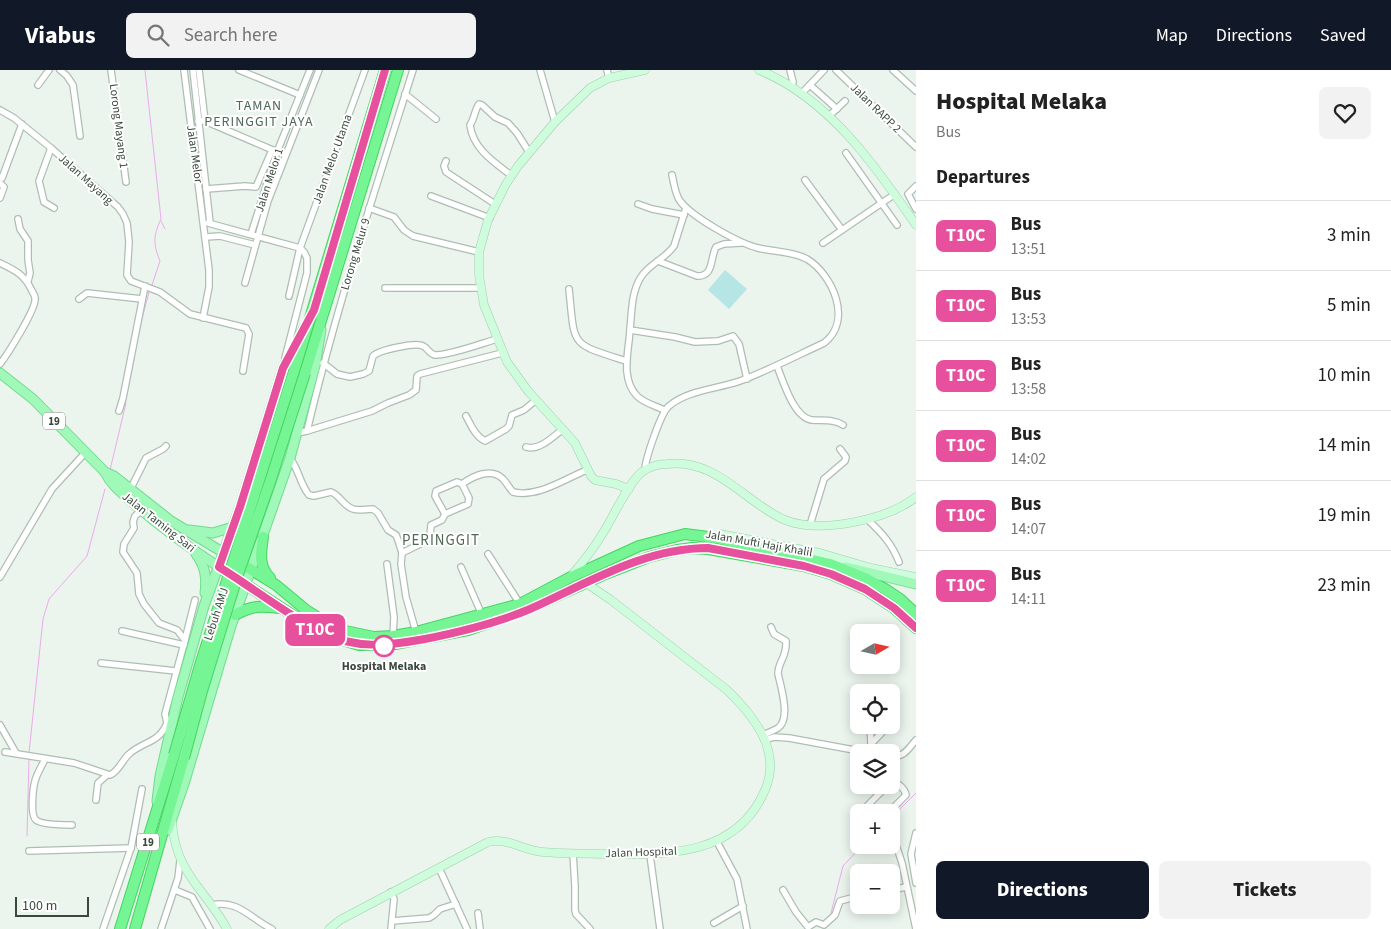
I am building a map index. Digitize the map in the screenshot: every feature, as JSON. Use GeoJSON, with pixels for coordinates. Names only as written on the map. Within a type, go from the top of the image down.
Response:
{"type":"FeatureCollection","features":[{"type":"Feature","properties":{"kind":"highway","name":"Lebuh AMJ"},"geometry":{"type":"LineString","coordinates":[[135,929],[158,854],[200,662],[314,310],[385,70]]}},
{"type":"Feature","properties":{"kind":"highway","name":"Lebuh AMJ"},"geometry":{"type":"LineString","coordinates":[[120,929],[157,814],[202,691],[238,574],[270,482],[336,275],[398,70]]}},
{"type":"Feature","properties":{"kind":"highway","name":"Jalan Mufti Haji Khalil"},"geometry":{"type":"LineString","coordinates":[[224,553],[276,585],[306,610],[336,630],[374,637],[416,632],[520,604],[639,546],[685,534]]}},
{"type":"Feature","properties":{"kind":"highway"},"geometry":{"type":"LineString","coordinates":[[685,534],[716,538],[867,579],[900,599],[916,615]]}},
{"type":"Feature","properties":{"kind":"highway"},"geometry":{"type":"LineString","coordinates":[[263,537],[262,565],[266,575],[276,585]]}},
{"type":"Feature","properties":{"kind":"highway","name":"Jalan Mufti Haji Khalil"},"geometry":{"type":"LineString","coordinates":[[219,567],[320,633],[359,645],[385,646],[468,630],[528,610],[597,578],[649,557],[677,550],[708,548],[804,566],[831,569]]}},
{"type":"Feature","properties":{"kind":"highway"},"geometry":{"type":"LineString","coordinates":[[831,569],[894,608],[916,628]]}},
{"type":"Feature","properties":{"kind":"highway"},"geometry":{"type":"LineString","coordinates":[[882,601],[916,637]]}},
{"type":"Feature","properties":{"kind":"highway"},"geometry":{"type":"LineString","coordinates":[[235,615],[250,607],[281,608]]}},
{"type":"Feature","properties":{"kind":"highway"},"geometry":{"type":"LineString","coordinates":[[894,608],[916,615]]}},
{"type":"Feature","properties":{"kind":"main road"},"geometry":{"type":"LineString","coordinates":[[157,814],[160,776],[169,724],[204,606],[240,507],[283,368],[314,310]]}},
{"type":"Feature","properties":{"kind":"main road"},"geometry":{"type":"LineString","coordinates":[[158,854],[171,820],[231,626],[290,458],[302,432],[320,366],[322,319]]}},
{"type":"Feature","properties":{"kind":"main road","name":"Jalan Taming Sari"},"geometry":{"type":"LineString","coordinates":[[0,373],[32,398],[105,472],[114,476],[184,530],[224,553]]}},
{"type":"Feature","properties":{"kind":"main road","name":"Jalan Taming Sari"},"geometry":{"type":"LineString","coordinates":[[105,472],[110,482],[142,510],[193,550],[219,567]]}},
{"type":"Feature","properties":{"kind":"main road"},"geometry":{"type":"LineString","coordinates":[[240,507],[234,544],[243,548],[253,546],[256,542],[274,504]]}},
{"type":"Feature","properties":{"kind":"main road"},"geometry":{"type":"LineString","coordinates":[[184,530],[213,533],[233,527]]}},
{"type":"Feature","properties":{"kind":"main road"},"geometry":{"type":"LineString","coordinates":[[193,550],[204,565],[206,581],[204,606]]}},
{"type":"Feature","properties":{"kind":"main road"},"geometry":{"type":"LineString","coordinates":[[831,569],[916,584]]}},
{"type":"Feature","properties":{"kind":"main road"},"geometry":{"type":"LineString","coordinates":[[201,616],[216,590],[226,586],[231,594],[231,626]]}},
{"type":"Feature","properties":{"kind":"street"},"geometry":{"type":"LineString","coordinates":[[38,84],[49,70]]}},
{"type":"Feature","properties":{"kind":"street"},"geometry":{"type":"LineString","coordinates":[[60,70],[73,85],[80,136]]}},
{"type":"Feature","properties":{"kind":"street","name":"Lorong Mayang 1"},"geometry":{"type":"LineString","coordinates":[[111,70],[126,182]]}},
{"type":"Feature","properties":{"kind":"street"},"geometry":{"type":"LineString","coordinates":[[184,71],[193,70]]}},
{"type":"Feature","properties":{"kind":"street","name":"Jalan Melor"},"geometry":{"type":"LineString","coordinates":[[193,70],[206,189],[206,237],[210,278],[203,318]]}},
{"type":"Feature","properties":{"kind":"street"},"geometry":{"type":"LineString","coordinates":[[199,70],[206,121]]}},
{"type":"Feature","properties":{"kind":"street"},"geometry":{"type":"LineString","coordinates":[[239,70],[300,95]]}},
{"type":"Feature","properties":{"kind":"street"},"geometry":{"type":"LineString","coordinates":[[245,283],[255,245],[254,235],[319,70]]}},
{"type":"Feature","properties":{"kind":"street","name":"Jalan Melor Utama"},"geometry":{"type":"LineString","coordinates":[[289,296],[300,248],[365,70]]}},
{"type":"Feature","properties":{"kind":"street","name":"Lorong Melur 9"},"geometry":{"type":"LineString","coordinates":[[320,366],[412,70]]}},
{"type":"Feature","properties":{"kind":"street"},"geometry":{"type":"LineString","coordinates":[[540,70],[555,122]]}},
{"type":"Feature","properties":{"kind":"street"},"geometry":{"type":"LineString","coordinates":[[629,489],[616,484],[595,480],[587,470],[578,447],[511,369],[496,339],[484,305],[479,252],[495,204],[529,152],[555,122],[590,88],[608,74],[645,70]]}},
{"type":"Feature","properties":{"kind":"street"},"geometry":{"type":"LineString","coordinates":[[759,70],[792,87],[829,116],[895,194],[916,224]]}},
{"type":"Feature","properties":{"kind":"street"},"geometry":{"type":"LineString","coordinates":[[790,70],[793,82],[792,87]]}},
{"type":"Feature","properties":{"kind":"street"},"geometry":{"type":"LineString","coordinates":[[801,94],[824,70]]}},
{"type":"Feature","properties":{"kind":"street","name":"Jalan RAPP 2"},"geometry":{"type":"LineString","coordinates":[[836,70],[916,147]]}},
{"type":"Feature","properties":{"kind":"street"},"geometry":{"type":"LineString","coordinates":[[893,70],[916,91]]}},
{"type":"Feature","properties":{"kind":"street","name":"Jalan Melor"},"geometry":{"type":"LineString","coordinates":[[184,71],[194,151],[207,223]]}},
{"type":"Feature","properties":{"kind":"street"},"geometry":{"type":"LineString","coordinates":[[309,72],[317,77]]}},
{"type":"Feature","properties":{"kind":"street","name":"Jalan Melor 1"},"geometry":{"type":"LineString","coordinates":[[254,235],[274,151],[285,132],[309,72]]}},
{"type":"Feature","properties":{"kind":"street"},"geometry":{"type":"LineString","coordinates":[[810,84],[837,109]]}},
{"type":"Feature","properties":{"kind":"street"},"geometry":{"type":"LineString","coordinates":[[405,94],[436,119]]}},
{"type":"Feature","properties":{"kind":"street"},"geometry":{"type":"LineString","coordinates":[[829,116],[845,101]]}},
{"type":"Feature","properties":{"kind":"street"},"geometry":{"type":"LineString","coordinates":[[512,176],[482,152],[471,132],[470,125],[473,120],[474,111],[479,104],[495,117],[508,124],[517,133],[529,152]]}},
{"type":"Feature","properties":{"kind":"street","name":"Jalan Mayang"},"geometry":{"type":"LineString","coordinates":[[0,110],[22,124],[118,207],[127,223],[129,242],[127,275],[131,281],[160,292],[184,311],[203,318],[246,328],[249,334],[243,371]]}},
{"type":"Feature","properties":{"kind":"street"},"geometry":{"type":"LineString","coordinates":[[198,121],[206,121],[274,151],[256,187],[206,189]]}},
{"type":"Feature","properties":{"kind":"street"},"geometry":{"type":"LineString","coordinates":[[0,198],[4,187],[1,180],[22,124]]}},
{"type":"Feature","properties":{"kind":"street"},"geometry":{"type":"LineString","coordinates":[[285,132],[293,135]]}},
{"type":"Feature","properties":{"kind":"street"},"geometry":{"type":"LineString","coordinates":[[50,148],[39,181],[44,202],[54,208]]}},
{"type":"Feature","properties":{"kind":"street"},"geometry":{"type":"LineString","coordinates":[[194,151],[202,150]]}},
{"type":"Feature","properties":{"kind":"street"},"geometry":{"type":"LineString","coordinates":[[846,153],[897,225]]}},
{"type":"Feature","properties":{"kind":"street"},"geometry":{"type":"LineString","coordinates":[[446,162],[444,166],[446,172],[495,204]]}},
{"type":"Feature","properties":{"kind":"street"},"geometry":{"type":"LineString","coordinates":[[645,470],[646,461],[664,410],[685,397],[747,378],[824,343],[830,338],[839,322],[839,312],[835,296],[814,264],[794,254],[757,248],[726,234],[686,208],[678,199],[672,175]]}},
{"type":"Feature","properties":{"kind":"street"},"geometry":{"type":"LineString","coordinates":[[805,180],[842,230]]}},
{"type":"Feature","properties":{"kind":"street"},"geometry":{"type":"LineString","coordinates":[[916,186],[908,194],[916,209]]}},
{"type":"Feature","properties":{"kind":"street"},"geometry":{"type":"LineString","coordinates":[[823,243],[895,194]]}},
{"type":"Feature","properties":{"kind":"street"},"geometry":{"type":"LineString","coordinates":[[431,196],[490,218]]}},
{"type":"Feature","properties":{"kind":"street"},"geometry":{"type":"LineString","coordinates":[[638,204],[652,209],[684,215]]}},
{"type":"Feature","properties":{"kind":"street"},"geometry":{"type":"LineString","coordinates":[[369,208],[394,217],[404,230],[413,236],[479,252]]}},
{"type":"Feature","properties":{"kind":"street"},"geometry":{"type":"LineString","coordinates":[[664,410],[638,396],[630,382],[626,361],[632,301],[642,275],[674,246],[686,208]]}},
{"type":"Feature","properties":{"kind":"street"},"geometry":{"type":"LineString","coordinates":[[18,218],[22,234],[28,241],[30,273],[28,281]]}},
{"type":"Feature","properties":{"kind":"street"},"geometry":{"type":"LineString","coordinates":[[207,223],[300,248],[307,258],[307,273],[283,368]]}},
{"type":"Feature","properties":{"kind":"street"},"geometry":{"type":"LineString","coordinates":[[206,237],[220,236],[255,245]]}},
{"type":"Feature","properties":{"kind":"street"},"geometry":{"type":"LineString","coordinates":[[658,260],[697,276],[702,276],[710,270],[716,247],[724,244],[743,243]]}},
{"type":"Feature","properties":{"kind":"street"},"geometry":{"type":"LineString","coordinates":[[0,263],[28,281],[36,298],[33,308],[0,364]]}},
{"type":"Feature","properties":{"kind":"street"},"geometry":{"type":"LineString","coordinates":[[336,275],[348,279]]}},
{"type":"Feature","properties":{"kind":"street"},"geometry":{"type":"LineString","coordinates":[[119,411],[144,286]]}},
{"type":"Feature","properties":{"kind":"street"},"geometry":{"type":"LineString","coordinates":[[385,288],[481,288]]}},
{"type":"Feature","properties":{"kind":"street"},"geometry":{"type":"LineString","coordinates":[[568,289],[573,328],[579,342],[600,354],[626,361]]}},
{"type":"Feature","properties":{"kind":"street"},"geometry":{"type":"LineString","coordinates":[[79,298],[87,293],[142,299]]}},
{"type":"Feature","properties":{"kind":"street"},"geometry":{"type":"LineString","coordinates":[[630,330],[695,342],[718,341],[733,336],[739,344],[747,378]]}},
{"type":"Feature","properties":{"kind":"street"},"geometry":{"type":"LineString","coordinates":[[320,366],[337,374],[350,377],[369,371],[374,356],[382,351],[416,345],[423,346],[435,355],[496,339]]}},
{"type":"Feature","properties":{"kind":"street"},"geometry":{"type":"LineString","coordinates":[[302,432],[372,411],[409,395],[416,390],[417,376],[420,374],[502,353]]}},
{"type":"Feature","properties":{"kind":"street"},"geometry":{"type":"LineString","coordinates":[[777,366],[791,399],[802,415],[809,420],[834,421],[843,426]]}},
{"type":"Feature","properties":{"kind":"street"},"geometry":{"type":"LineString","coordinates":[[466,416],[479,437],[485,440],[506,429],[512,416],[524,410],[536,400]]}},
{"type":"Feature","properties":{"kind":"street"},"geometry":{"type":"LineString","coordinates":[[526,448],[538,447],[563,429]]}},
{"type":"Feature","properties":{"kind":"street"},"geometry":{"type":"LineString","coordinates":[[130,490],[146,458],[164,449],[166,446]]}},
{"type":"Feature","properties":{"kind":"street"},"geometry":{"type":"LineString","coordinates":[[810,525],[824,479],[845,461],[846,458],[840,449]]}},
{"type":"Feature","properties":{"kind":"street"},"geometry":{"type":"LineString","coordinates":[[0,577],[52,489],[85,453]]}},
{"type":"Feature","properties":{"kind":"street"},"geometry":{"type":"LineString","coordinates":[[290,458],[298,470],[309,495],[314,496],[331,492],[337,495],[345,505],[354,510],[373,509],[378,513],[388,530],[396,536],[402,553],[404,583],[416,632]]}},
{"type":"Feature","properties":{"kind":"street"},"geometry":{"type":"LineString","coordinates":[[570,578],[602,535],[636,478],[645,470],[658,465],[673,463],[697,467],[728,482],[785,519],[810,525],[868,520],[915,501]]}},
{"type":"Feature","properties":{"kind":"street"},"geometry":{"type":"LineString","coordinates":[[445,514],[435,496],[436,491],[457,482],[462,484],[477,475],[491,473],[502,478],[513,492],[527,492],[544,490],[587,470]]}},
{"type":"Feature","properties":{"kind":"street"},"geometry":{"type":"LineString","coordinates":[[402,553],[424,542],[430,536],[431,525],[442,520],[445,514],[464,506],[469,501],[462,484]]}},
{"type":"Feature","properties":{"kind":"street"},"geometry":{"type":"LineString","coordinates":[[142,510],[134,519],[134,528],[124,544],[123,552],[137,573],[139,594],[144,604],[158,623],[176,630],[184,642]]}},
{"type":"Feature","properties":{"kind":"street"},"geometry":{"type":"LineString","coordinates":[[868,520],[888,540],[899,562]]}},
{"type":"Feature","properties":{"kind":"street","name":"Jalan Mufti Haji Khalil"},"geometry":{"type":"LineString","coordinates":[[685,534],[707,532],[732,536],[820,553],[871,568],[916,577]]}},
{"type":"Feature","properties":{"kind":"street"},"geometry":{"type":"LineString","coordinates":[[488,554],[520,604]]}},
{"type":"Feature","properties":{"kind":"street"},"geometry":{"type":"LineString","coordinates":[[387,564],[394,617],[393,636]]}},
{"type":"Feature","properties":{"kind":"street"},"geometry":{"type":"LineString","coordinates":[[461,567],[482,615]]}},
{"type":"Feature","properties":{"kind":"street"},"geometry":{"type":"LineString","coordinates":[[597,578],[599,591]]}},
{"type":"Feature","properties":{"kind":"street","name":"Jalan Hospital"},"geometry":{"type":"LineString","coordinates":[[329,929],[340,920],[391,892],[494,841],[507,841],[541,852],[650,855],[691,850],[716,840],[747,819],[762,797],[768,782],[770,758],[764,737],[743,706],[727,690],[586,583]]}},
{"type":"Feature","properties":{"kind":"street"},"geometry":{"type":"LineString","coordinates":[[96,800],[98,783],[107,775],[115,772],[129,754],[160,736],[169,724],[165,714],[195,600]]}},
{"type":"Feature","properties":{"kind":"street"},"geometry":{"type":"LineString","coordinates":[[764,737],[782,723],[784,701],[778,669],[785,657],[786,641],[774,634],[771,627]]}},
{"type":"Feature","properties":{"kind":"street"},"geometry":{"type":"LineString","coordinates":[[122,630],[184,642]]}},
{"type":"Feature","properties":{"kind":"street"},"geometry":{"type":"LineString","coordinates":[[101,663],[176,671]]}},
{"type":"Feature","properties":{"kind":"street"},"geometry":{"type":"LineString","coordinates":[[0,725],[16,753]]}},
{"type":"Feature","properties":{"kind":"street"},"geometry":{"type":"LineString","coordinates":[[870,734],[871,744]]}},
{"type":"Feature","properties":{"kind":"street"},"geometry":{"type":"LineString","coordinates":[[871,744],[880,734]]}},
{"type":"Feature","properties":{"kind":"street"},"geometry":{"type":"LineString","coordinates":[[764,737],[789,738],[850,749]]}},
{"type":"Feature","properties":{"kind":"street"},"geometry":{"type":"LineString","coordinates":[[900,757],[904,755],[916,740]]}},
{"type":"Feature","properties":{"kind":"street"},"geometry":{"type":"LineString","coordinates":[[5,752],[74,763],[107,775]]}},
{"type":"Feature","properties":{"kind":"street"},"geometry":{"type":"LineString","coordinates":[[45,759],[33,790],[34,818],[50,824],[72,825]]}},
{"type":"Feature","properties":{"kind":"street"},"geometry":{"type":"LineString","coordinates":[[897,804],[906,795],[900,786]]}},
{"type":"Feature","properties":{"kind":"street"},"geometry":{"type":"LineString","coordinates":[[103,929],[131,848],[142,789]]}},
{"type":"Feature","properties":{"kind":"street"},"geometry":{"type":"LineString","coordinates":[[869,804],[879,794]]}},
{"type":"Feature","properties":{"kind":"street"},"geometry":{"type":"LineString","coordinates":[[171,820],[180,860],[190,879],[212,905],[227,929]]}},
{"type":"Feature","properties":{"kind":"street"},"geometry":{"type":"LineString","coordinates":[[916,834],[912,847],[912,861],[916,883]]}},
{"type":"Feature","properties":{"kind":"street"},"geometry":{"type":"LineString","coordinates":[[716,840],[735,874],[743,906],[746,929]]}},
{"type":"Feature","properties":{"kind":"street"},"geometry":{"type":"LineString","coordinates":[[29,851],[131,848]]}},
{"type":"Feature","properties":{"kind":"street"},"geometry":{"type":"LineString","coordinates":[[573,853],[575,910],[576,914],[590,929]]}},
{"type":"Feature","properties":{"kind":"street"},"geometry":{"type":"LineString","coordinates":[[899,854],[916,929]]}},
{"type":"Feature","properties":{"kind":"street"},"geometry":{"type":"LineString","coordinates":[[650,855],[660,929]]}},
{"type":"Feature","properties":{"kind":"street"},"geometry":{"type":"LineString","coordinates":[[161,929],[175,890],[180,860]]}},
{"type":"Feature","properties":{"kind":"street"},"geometry":{"type":"LineString","coordinates":[[902,863],[912,861]]}},
{"type":"Feature","properties":{"kind":"street"},"geometry":{"type":"LineString","coordinates":[[439,868],[467,929]]}},
{"type":"Feature","properties":{"kind":"street"},"geometry":{"type":"LineString","coordinates":[[900,888],[906,887]]}},
{"type":"Feature","properties":{"kind":"street"},"geometry":{"type":"LineString","coordinates":[[175,890],[192,897],[210,929]]}},
{"type":"Feature","properties":{"kind":"street"},"geometry":{"type":"LineString","coordinates":[[784,890],[807,927],[820,924],[835,915],[840,902],[850,899]]}},
{"type":"Feature","properties":{"kind":"street"},"geometry":{"type":"LineString","coordinates":[[391,892],[394,899],[391,929]]}},
{"type":"Feature","properties":{"kind":"street"},"geometry":{"type":"LineString","coordinates":[[212,905],[223,903],[236,906],[272,929]]}},
{"type":"Feature","properties":{"kind":"street"},"geometry":{"type":"LineString","coordinates":[[392,921],[429,918],[440,909],[456,904]]}},
{"type":"Feature","properties":{"kind":"street"},"geometry":{"type":"LineString","coordinates":[[212,905],[211,909],[221,929]]}},
{"type":"Feature","properties":{"kind":"street"},"geometry":{"type":"LineString","coordinates":[[714,923],[743,906]]}},
{"type":"Feature","properties":{"kind":"street"},"geometry":{"type":"LineString","coordinates":[[478,913],[480,929]]}},
{"type":"Feature","properties":{"kind":"street"},"geometry":{"type":"LineString","coordinates":[[324,929],[340,920]]}},
{"type":"Feature","properties":{"kind":"shaded area"},"geometry":{"type":"Polygon","coordinates":[[[725,270],[747,289],[729,309],[708,290],[725,270]]]}},
{"type":"Feature","properties":{"kind":"waterway"},"geometry":{"type":"LineString","coordinates":[[145,70],[161,219],[156,230],[155,240],[160,261],[152,285]]}},
{"type":"Feature","properties":{"kind":"waterway"},"geometry":{"type":"LineString","coordinates":[[161,221],[165,229]]}},
{"type":"Feature","properties":{"kind":"waterway"},"geometry":{"type":"LineString","coordinates":[[139,330],[149,292]]}},
{"type":"Feature","properties":{"kind":"waterway"},"geometry":{"type":"LineString","coordinates":[[126,398],[134,359]]}},
{"type":"Feature","properties":{"kind":"waterway"},"geometry":{"type":"LineString","coordinates":[[110,470],[126,403]]}},
{"type":"Feature","properties":{"kind":"waterway"},"geometry":{"type":"LineString","coordinates":[[29,753],[43,619],[49,599],[87,556],[105,489]]}},
{"type":"Feature","properties":{"kind":"waterway"},"geometry":{"type":"LineString","coordinates":[[27,836],[29,759]]}},
{"type":"Feature","properties":{"kind":"waterway"},"geometry":{"type":"LineString","coordinates":[[900,809],[916,793]]}},
{"type":"Feature","properties":{"kind":"waterway"},"geometry":{"type":"LineString","coordinates":[[830,917],[843,866],[854,854]]}},
{"type":"Feature","properties":{"kind":"bus line","name":"T10C"},"geometry":{"type":"LineString","coordinates":[[385,70],[314,310],[283,368],[240,507],[219,567],[320,633],[359,645],[385,646],[468,630],[528,610],[637,561],[662,553],[692,548],[708,548],[804,566],[831,574],[865,589],[894,608],[916,628]]}},
{"type":"Feature","properties":{"kind":"place","name":"Hospital Melaka"},"geometry":{"type":"Point","coordinates":[384,646]}},
{"type":"Feature","properties":{"kind":"district","name":"TAMAN PERINGGIT JAYA"},"geometry":{"type":"Point","coordinates":[259,113]}},
{"type":"Feature","properties":{"kind":"district","name":"PERINGGIT"},"geometry":{"type":"Point","coordinates":[441,540]}}]}
